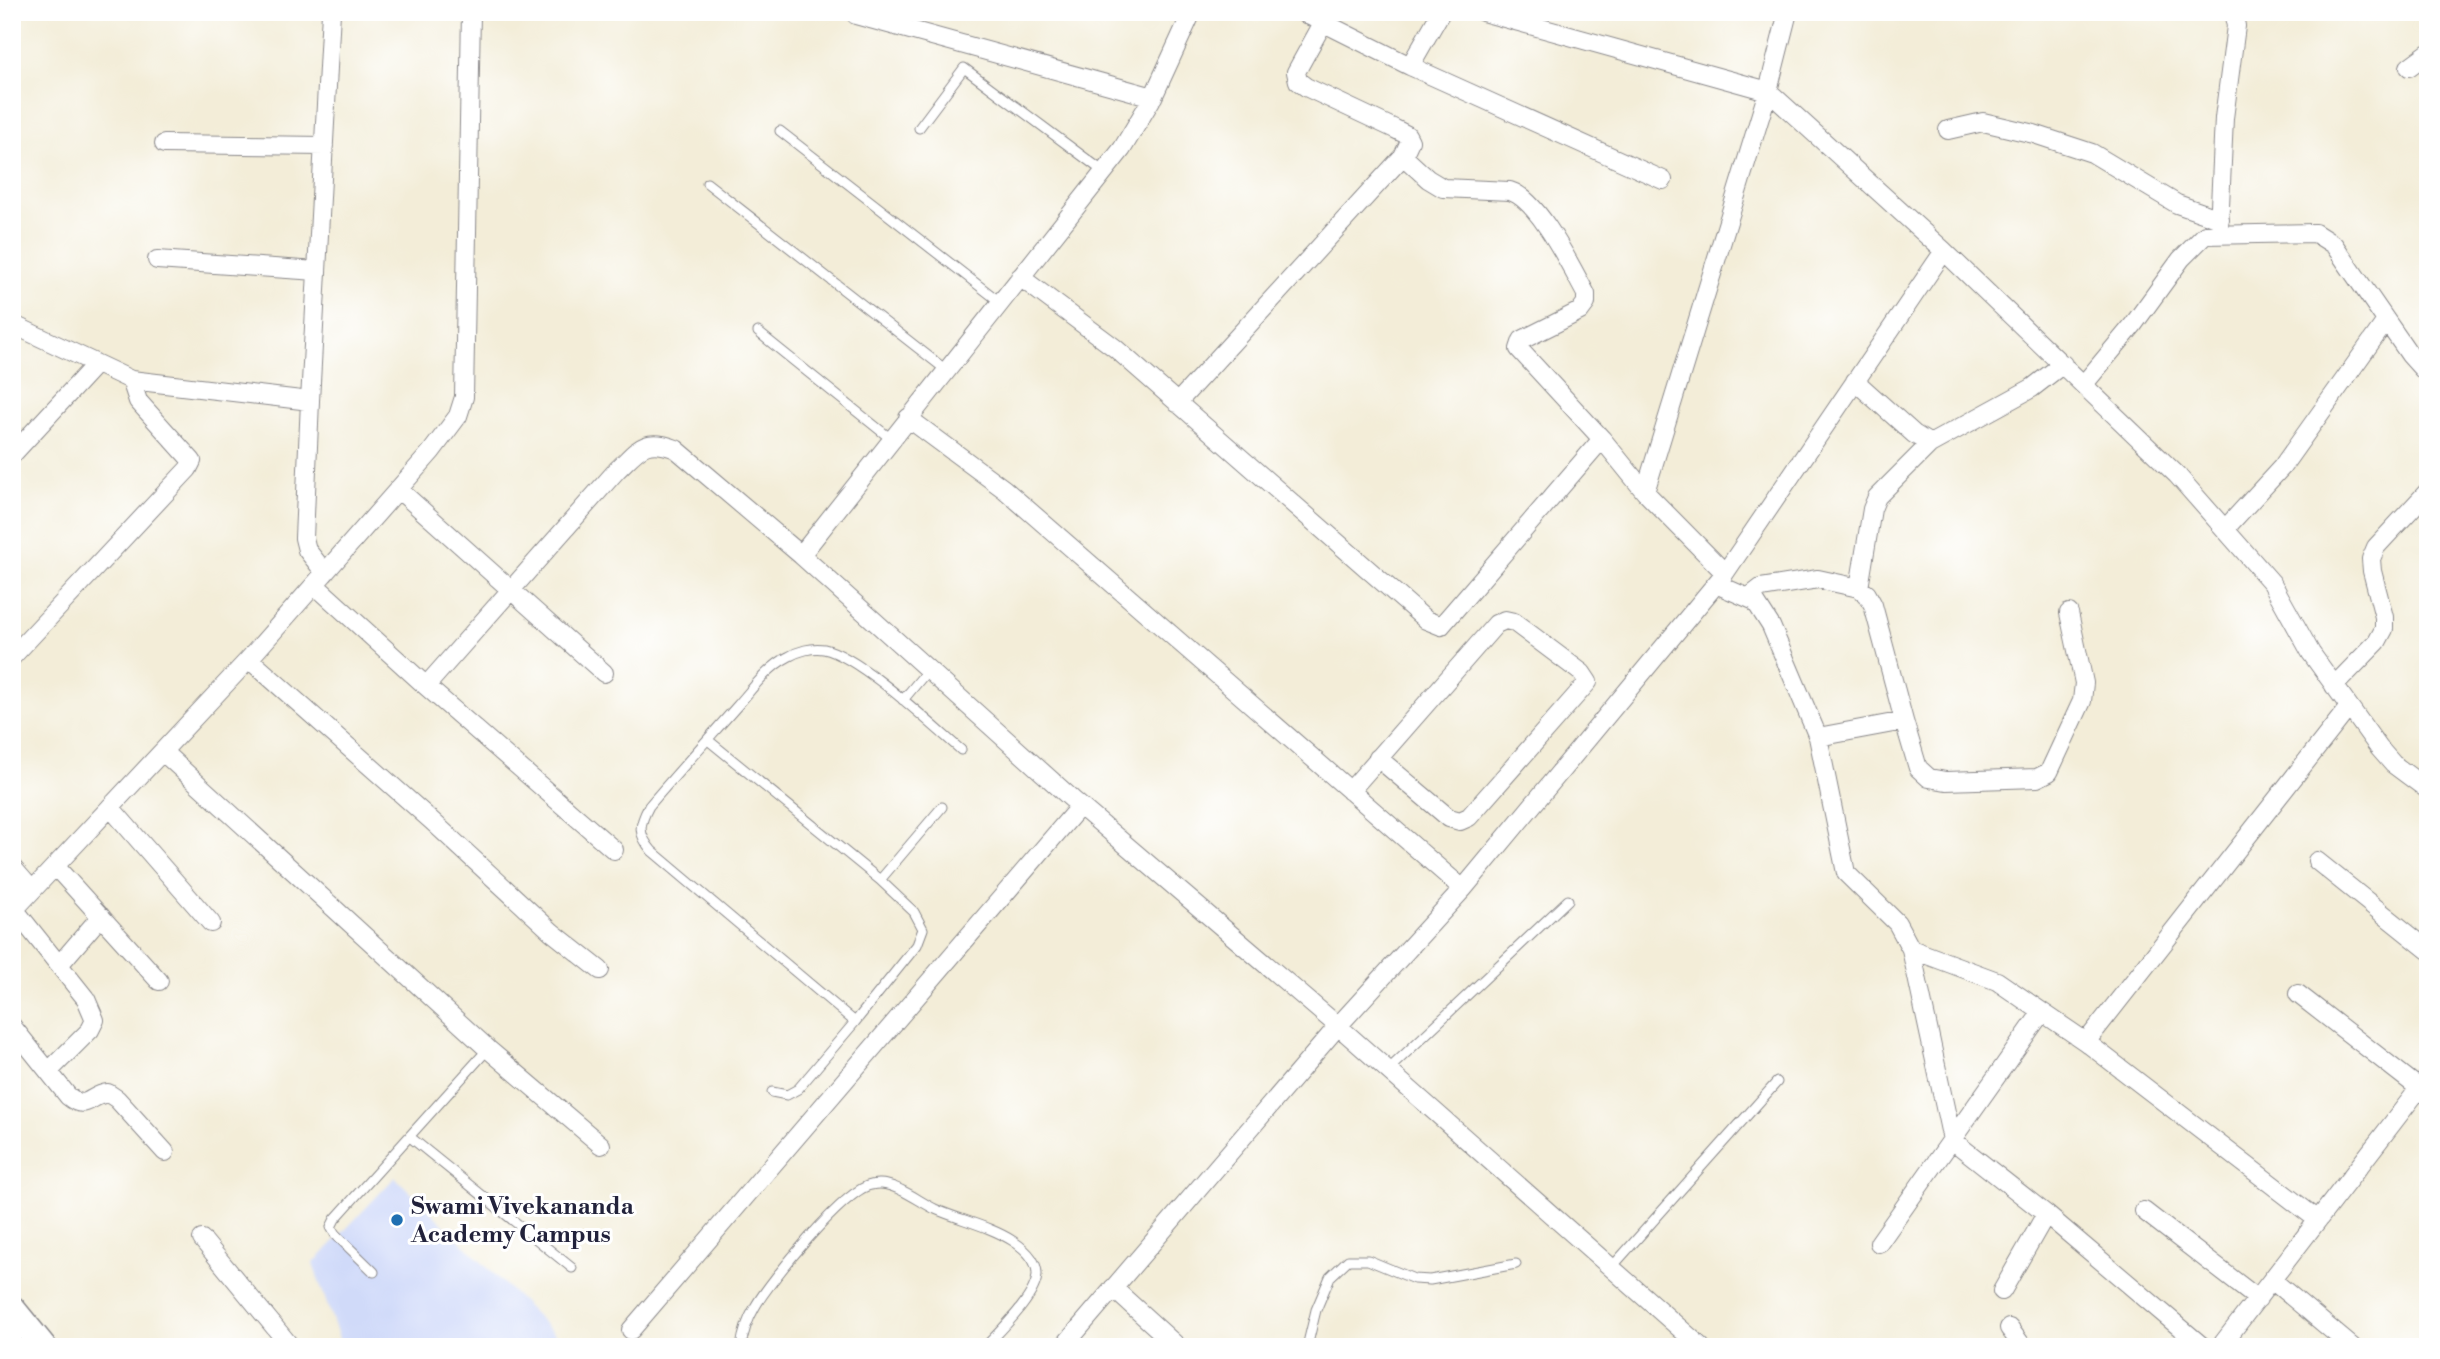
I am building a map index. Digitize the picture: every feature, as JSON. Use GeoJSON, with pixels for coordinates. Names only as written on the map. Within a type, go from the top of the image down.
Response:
{"type":"FeatureCollection","features":[{"type":"Feature","properties":{"kind":"main road"},"geometry":{"type":"LineString","coordinates":[[12,1309],[43,1347]]}},
{"type":"Feature","properties":{"kind":"street"},"geometry":{"type":"LineString","coordinates":[[331,12],[303,538],[307,550],[320,579],[426,686],[614,850]]}},
{"type":"Feature","properties":{"kind":"street"},"geometry":{"type":"LineString","coordinates":[[49,1070],[90,1030],[96,1020],[86,999],[13,911],[249,659],[398,489],[458,416],[464,397],[471,12]]}},
{"type":"Feature","properties":{"kind":"street"},"geometry":{"type":"LineString","coordinates":[[856,12],[856,15],[1153,97]]}},
{"type":"Feature","properties":{"kind":"street"},"geometry":{"type":"LineString","coordinates":[[801,555],[1122,149],[1153,97],[1192,12]]}},
{"type":"Feature","properties":{"kind":"street"},"geometry":{"type":"LineString","coordinates":[[1302,12],[1410,66],[1663,180]]}},
{"type":"Feature","properties":{"kind":"street"},"geometry":{"type":"LineString","coordinates":[[1410,66],[1441,12]]}},
{"type":"Feature","properties":{"kind":"street"},"geometry":{"type":"LineString","coordinates":[[1483,12],[1768,91],[1944,251],[2178,475],[2272,583],[2311,653],[2393,764],[2428,790]]}},
{"type":"Feature","properties":{"kind":"street"},"geometry":{"type":"LineString","coordinates":[[1645,492],[1768,91],[1788,12]]}},
{"type":"Feature","properties":{"kind":"street"},"geometry":{"type":"LineString","coordinates":[[2219,227],[2224,118],[2236,26],[2233,12]]}},
{"type":"Feature","properties":{"kind":"street"},"geometry":{"type":"LineString","coordinates":[[1177,403],[1403,156],[1410,141],[1407,135],[1298,81],[1296,72],[1323,23]]}},
{"type":"Feature","properties":{"kind":"street"},"geometry":{"type":"LineString","coordinates":[[2409,66],[2428,53]]}},
{"type":"Feature","properties":{"kind":"street"},"geometry":{"type":"LineString","coordinates":[[1948,130],[1983,122],[2034,134],[2092,153],[2219,227],[2315,233],[2334,245],[2410,355],[2428,375]]}},
{"type":"Feature","properties":{"kind":"street"},"geometry":{"type":"LineString","coordinates":[[164,144],[324,146]]}},
{"type":"Feature","properties":{"kind":"street"},"geometry":{"type":"LineString","coordinates":[[1403,156],[1428,179],[1443,188],[1510,191],[1528,201],[1556,241],[1586,294],[1586,303],[1580,311],[1522,340],[1519,349],[1602,439],[1720,578],[1755,601],[1771,626],[1818,737],[1846,873],[1897,923],[1911,949],[1952,1140],[2046,1214],[2203,1347]]}},
{"type":"Feature","properties":{"kind":"street"},"geometry":{"type":"LineString","coordinates":[[2084,384],[2133,325],[2181,259],[2206,235],[2219,227]]}},
{"type":"Feature","properties":{"kind":"street"},"geometry":{"type":"LineString","coordinates":[[1063,1347],[1338,1026],[1462,889],[1720,578],[1944,251]]}},
{"type":"Feature","properties":{"kind":"street"},"geometry":{"type":"LineString","coordinates":[[157,260],[317,271]]}},
{"type":"Feature","properties":{"kind":"street"},"geometry":{"type":"LineString","coordinates":[[1020,276],[1115,348],[1426,620],[1441,626],[1602,439]]}},
{"type":"Feature","properties":{"kind":"street"},"geometry":{"type":"LineString","coordinates":[[2225,529],[2282,467],[2386,321]]}},
{"type":"Feature","properties":{"kind":"street"},"geometry":{"type":"LineString","coordinates":[[12,324],[131,380],[310,401]]}},
{"type":"Feature","properties":{"kind":"street"},"geometry":{"type":"LineString","coordinates":[[12,455],[96,364]]}},
{"type":"Feature","properties":{"kind":"street"},"geometry":{"type":"LineString","coordinates":[[1859,588],[1872,509],[1877,497],[1930,444],[2032,388],[2063,364]]}},
{"type":"Feature","properties":{"kind":"street"},"geometry":{"type":"LineString","coordinates":[[12,657],[188,469],[192,461],[138,401],[131,380]]}},
{"type":"Feature","properties":{"kind":"street"},"geometry":{"type":"LineString","coordinates":[[1855,382],[1914,434],[1930,444]]}},
{"type":"Feature","properties":{"kind":"street"},"geometry":{"type":"LineString","coordinates":[[908,418],[1004,489],[1462,889]]}},
{"type":"Feature","properties":{"kind":"street"},"geometry":{"type":"LineString","coordinates":[[426,686],[617,470],[641,447],[658,442],[676,449],[801,555],[1080,806],[1338,1026],[1701,1347]]}},
{"type":"Feature","properties":{"kind":"street"},"geometry":{"type":"LineString","coordinates":[[398,489],[604,673]]}},
{"type":"Feature","properties":{"kind":"street"},"geometry":{"type":"LineString","coordinates":[[2334,686],[2377,642],[2384,629],[2384,617],[2371,559],[2376,547],[2424,502]]}},
{"type":"Feature","properties":{"kind":"street"},"geometry":{"type":"LineString","coordinates":[[1748,598],[1761,588],[1818,579],[1859,588],[1867,594],[1873,605],[1918,768],[1929,778],[1946,781],[2037,778],[2049,772],[2082,701],[2084,683],[2069,613]]}},
{"type":"Feature","properties":{"kind":"street"},"geometry":{"type":"LineString","coordinates":[[1350,791],[1378,758],[1496,624],[1504,620],[1514,622],[1582,673],[1588,682],[1469,817],[1460,821],[1449,818],[1378,758]]}},
{"type":"Feature","properties":{"kind":"street"},"geometry":{"type":"LineString","coordinates":[[249,659],[442,830],[552,932],[600,970]]}},
{"type":"Feature","properties":{"kind":"street"},"geometry":{"type":"LineString","coordinates":[[2086,1042],[2349,707]]}},
{"type":"Feature","properties":{"kind":"street"},"geometry":{"type":"LineString","coordinates":[[1818,737],[1903,721]]}},
{"type":"Feature","properties":{"kind":"street"},"geometry":{"type":"LineString","coordinates":[[163,752],[488,1049],[601,1145]]}},
{"type":"Feature","properties":{"kind":"street"},"geometry":{"type":"LineString","coordinates":[[631,1330],[1080,806]]}},
{"type":"Feature","properties":{"kind":"street"},"geometry":{"type":"LineString","coordinates":[[110,807],[211,923]]}},
{"type":"Feature","properties":{"kind":"street"},"geometry":{"type":"LineString","coordinates":[[2317,861],[2428,950]]}},
{"type":"Feature","properties":{"kind":"street"},"geometry":{"type":"LineString","coordinates":[[55,866],[159,981]]}},
{"type":"Feature","properties":{"kind":"street"},"geometry":{"type":"LineString","coordinates":[[12,867],[32,890]]}},
{"type":"Feature","properties":{"kind":"street"},"geometry":{"type":"LineString","coordinates":[[59,965],[101,916]]}},
{"type":"Feature","properties":{"kind":"street"},"geometry":{"type":"LineString","coordinates":[[1911,949],[1997,981],[2086,1042],[2318,1220]]}},
{"type":"Feature","properties":{"kind":"street"},"geometry":{"type":"LineString","coordinates":[[2220,1347],[2425,1087],[2298,994]]}},
{"type":"Feature","properties":{"kind":"street"},"geometry":{"type":"LineString","coordinates":[[1880,1243],[2042,1012]]}},
{"type":"Feature","properties":{"kind":"street"},"geometry":{"type":"LineString","coordinates":[[12,1026],[77,1104],[86,1104],[99,1094],[108,1093],[117,1099],[165,1152]]}},
{"type":"Feature","properties":{"kind":"street"},"geometry":{"type":"LineString","coordinates":[[2144,1211],[2258,1299]]}},
{"type":"Feature","properties":{"kind":"street"},"geometry":{"type":"LineString","coordinates":[[2002,1292],[2046,1214]]}},
{"type":"Feature","properties":{"kind":"street"},"geometry":{"type":"LineString","coordinates":[[202,1239],[291,1347]]}},
{"type":"Feature","properties":{"kind":"street"},"geometry":{"type":"LineString","coordinates":[[2272,1280],[2352,1347]]}},
{"type":"Feature","properties":{"kind":"street"},"geometry":{"type":"LineString","coordinates":[[1113,1288],[1178,1347]]}},
{"type":"Feature","properties":{"kind":"street"},"geometry":{"type":"LineString","coordinates":[[2009,1328],[2023,1347]]}},
{"type":"Feature","properties":{"kind":"lane"},"geometry":{"type":"LineString","coordinates":[[919,128],[964,68],[1104,172]]}},
{"type":"Feature","properties":{"kind":"lane"},"geometry":{"type":"LineString","coordinates":[[780,131],[1000,302]]}},
{"type":"Feature","properties":{"kind":"lane"},"geometry":{"type":"LineString","coordinates":[[707,183],[946,370]]}},
{"type":"Feature","properties":{"kind":"lane"},"geometry":{"type":"LineString","coordinates":[[758,332],[891,439]]}},
{"type":"Feature","properties":{"kind":"lane"},"geometry":{"type":"LineString","coordinates":[[855,1022],[652,851],[642,839],[640,822],[649,806],[763,677],[786,657],[807,649],[823,649],[841,655],[903,700],[961,750]]}},
{"type":"Feature","properties":{"kind":"lane"},"geometry":{"type":"LineString","coordinates":[[903,700],[928,670]]}},
{"type":"Feature","properties":{"kind":"lane"},"geometry":{"type":"LineString","coordinates":[[708,740],[880,880],[915,912],[923,929],[917,945],[798,1089],[787,1094],[772,1092]]}},
{"type":"Feature","properties":{"kind":"lane"},"geometry":{"type":"LineString","coordinates":[[880,880],[942,807]]}},
{"type":"Feature","properties":{"kind":"lane"},"geometry":{"type":"LineString","coordinates":[[1388,1070],[1567,900]]}},
{"type":"Feature","properties":{"kind":"lane"},"geometry":{"type":"LineString","coordinates":[[374,1272],[335,1234],[331,1227],[335,1219],[488,1049]]}},
{"type":"Feature","properties":{"kind":"lane"},"geometry":{"type":"LineString","coordinates":[[1611,1268],[1777,1082]]}},
{"type":"Feature","properties":{"kind":"lane"},"geometry":{"type":"LineString","coordinates":[[410,1137],[572,1268]]}},
{"type":"Feature","properties":{"kind":"lane"},"geometry":{"type":"LineString","coordinates":[[741,1347],[754,1308],[774,1279],[845,1201],[868,1185],[888,1185],[934,1209],[1013,1241],[1030,1255],[1037,1270],[1037,1280],[1031,1294],[985,1347]]}},
{"type":"Feature","properties":{"kind":"lane"},"geometry":{"type":"LineString","coordinates":[[1307,1347],[1316,1310],[1330,1277],[1348,1260],[1368,1260],[1414,1279],[1430,1280],[1516,1264]]}},
{"type":"Feature","properties":{"kind":"shaded area","name":"Swami Vivekananda Academy Campus"},"geometry":{"type":"Polygon","coordinates":[[[395,1177],[568,1347],[342,1347],[313,1264],[395,1177]]]}},
{"type":"Feature","properties":{"kind":"place","name":"Swami Vivekananda Academy Campus"},"geometry":{"type":"Point","coordinates":[397,1220]}}]}
